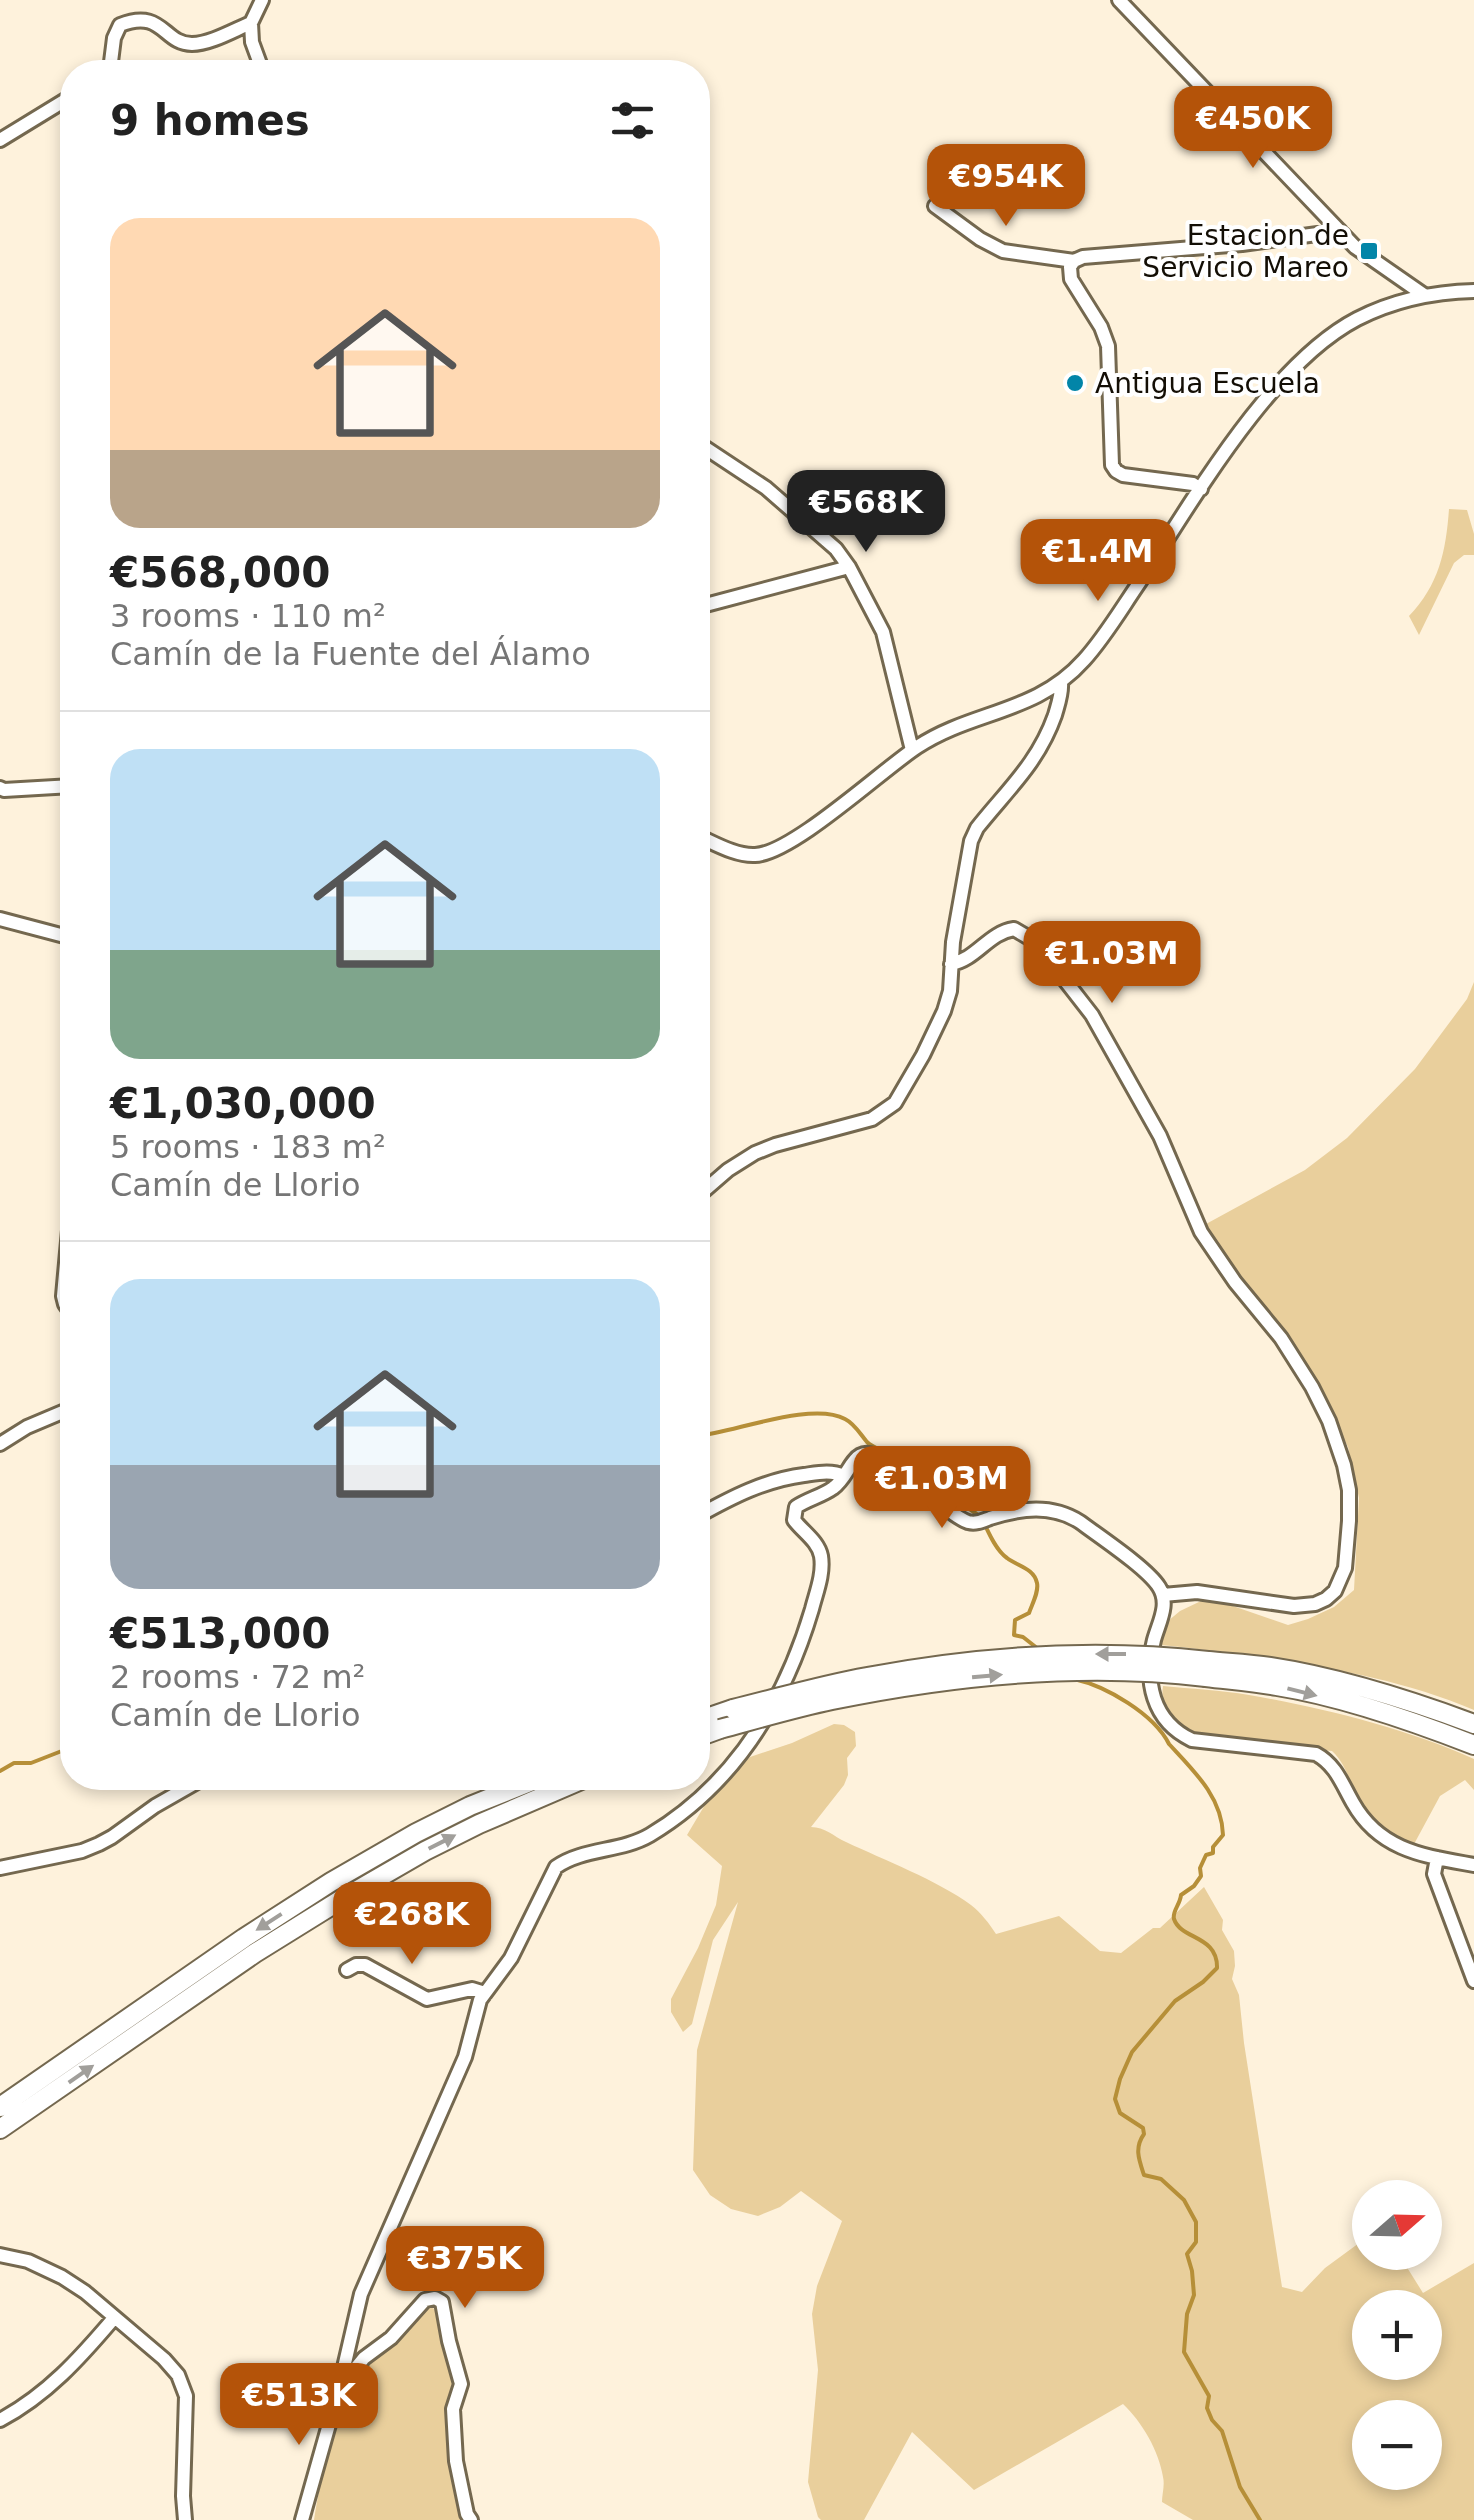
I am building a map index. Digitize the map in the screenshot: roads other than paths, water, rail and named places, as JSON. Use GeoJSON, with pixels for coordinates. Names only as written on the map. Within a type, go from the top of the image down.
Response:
{"type":"FeatureCollection","features":[{"type":"Feature","properties":{"kind":"highway"},"geometry":{"type":"LineString","coordinates":[[710,1717],[865,1677],[966,1661],[1114,1654],[1207,1669],[1344,1703],[1474,1745]]}},
{"type":"Feature","properties":{"kind":"highway"},"geometry":{"type":"LineString","coordinates":[[710,1733],[829,1700],[971,1677],[1271,1667],[1349,1685],[1474,1724]]}},
{"type":"Feature","properties":{"kind":"highway"},"geometry":{"type":"LineString","coordinates":[[0,2107],[331,1882],[443,1820],[512,1790]]}},
{"type":"Feature","properties":{"kind":"highway"},"geometry":{"type":"LineString","coordinates":[[0,2129],[255,1953],[342,1899],[425,1851],[558,1790]]}},
{"type":"Feature","properties":{"kind":"street"},"geometry":{"type":"LineString","coordinates":[[259,60],[251,24],[262,0]]}},
{"type":"Feature","properties":{"kind":"street"},"geometry":{"type":"LineString","coordinates":[[1120,0],[1340,231],[1365,255],[1424,295]]}},
{"type":"Feature","properties":{"kind":"street"},"geometry":{"type":"LineString","coordinates":[[111,60],[120,25],[132,20],[160,25],[180,42],[195,44],[251,24]]}},
{"type":"Feature","properties":{"kind":"street"},"geometry":{"type":"LineString","coordinates":[[0,140],[60,103]]}},
{"type":"Feature","properties":{"kind":"street"},"geometry":{"type":"LineString","coordinates":[[935,206],[1003,251],[1074,261]]}},
{"type":"Feature","properties":{"kind":"street"},"geometry":{"type":"LineString","coordinates":[[1201,489],[1192,484],[1122,475],[1112,465],[1108,346],[1101,327],[1071,279],[1070,267],[1082,257],[1242,244],[1340,231]]}},
{"type":"Feature","properties":{"kind":"street"},"geometry":{"type":"LineString","coordinates":[[710,841],[755,856],[781,848],[912,750],[948,730],[1005,710],[1061,683],[1086,658],[1239,433],[1308,355],[1356,320],[1399,302],[1424,295],[1474,291]]}},
{"type":"Feature","properties":{"kind":"street"},"geometry":{"type":"LineString","coordinates":[[710,451],[766,488],[828,541],[849,567],[884,632],[912,750]]}},
{"type":"Feature","properties":{"kind":"street"},"geometry":{"type":"LineString","coordinates":[[710,604],[849,567]]}},
{"type":"Feature","properties":{"kind":"street"},"geometry":{"type":"LineString","coordinates":[[710,1186],[755,1153],[872,1119],[894,1103],[944,1011],[950,991],[968,849],[977,828],[1038,754],[1056,710],[1061,683]]}},
{"type":"Feature","properties":{"kind":"street"},"geometry":{"type":"LineString","coordinates":[[0,788],[60,787]]}},
{"type":"Feature","properties":{"kind":"street"},"geometry":{"type":"LineString","coordinates":[[0,919],[60,935]]}},
{"type":"Feature","properties":{"kind":"street"},"geometry":{"type":"LineString","coordinates":[[951,964],[972,956],[1005,930],[1021,931],[1092,1015],[1160,1136],[1202,1232],[1312,1386],[1344,1465],[1349,1490],[1344,1568],[1335,1591],[1326,1599],[1294,1606],[1197,1592],[1162,1596]]}},
{"type":"Feature","properties":{"kind":"street"},"geometry":{"type":"LineString","coordinates":[[0,1444],[60,1413]]}},
{"type":"Feature","properties":{"kind":"street"},"geometry":{"type":"LineString","coordinates":[[710,1788],[760,1732],[807,1624],[822,1567],[818,1548],[794,1520],[796,1507],[831,1490],[862,1454],[871,1453],[881,1459]]}},
{"type":"Feature","properties":{"kind":"street"},"geometry":{"type":"LineString","coordinates":[[710,1510],[774,1480],[824,1472],[844,1476]]}},
{"type":"Feature","properties":{"kind":"street"},"geometry":{"type":"LineString","coordinates":[[924,1488],[966,1521],[982,1521],[1028,1509],[1069,1514],[1149,1575],[1160,1588],[1164,1603],[1150,1666],[1151,1687],[1163,1720],[1175,1732],[1192,1740],[1316,1754],[1338,1774],[1372,1828],[1418,1854],[1474,1865]]}},
{"type":"Feature","properties":{"kind":"street"},"geometry":{"type":"LineString","coordinates":[[0,1868],[98,1844],[183,1790]]}},
{"type":"Feature","properties":{"kind":"street"},"geometry":{"type":"LineString","coordinates":[[302,2520],[361,2294],[465,2057],[480,2000],[516,1948],[556,1866],[648,1836],[707,1790]]}},
{"type":"Feature","properties":{"kind":"street"},"geometry":{"type":"LineString","coordinates":[[1437,1858],[1434,1874],[1474,1981]]}},
{"type":"Feature","properties":{"kind":"street"},"geometry":{"type":"LineString","coordinates":[[348,1970],[365,1966],[427,1999],[472,1988],[484,1993]]}},
{"type":"Feature","properties":{"kind":"street"},"geometry":{"type":"LineString","coordinates":[[0,2255],[28,2261],[85,2292],[164,2360],[183,2384],[187,2413],[185,2520]]}},
{"type":"Feature","properties":{"kind":"street"},"geometry":{"type":"LineString","coordinates":[[339,2389],[364,2358],[390,2338],[425,2300],[435,2298],[442,2302],[448,2341],[462,2384],[453,2409],[456,2462],[471,2520]]}},
{"type":"Feature","properties":{"kind":"street"},"geometry":{"type":"LineString","coordinates":[[0,2420],[46,2390],[114,2318]]}},
{"type":"Feature","properties":{"kind":"waterway"},"geometry":{"type":"LineString","coordinates":[[710,1433],[794,1415],[831,1414],[849,1421],[869,1444],[888,1454]]}},
{"type":"Feature","properties":{"kind":"waterway"},"geometry":{"type":"LineString","coordinates":[[928,1480],[981,1517]]}},
{"type":"Feature","properties":{"kind":"waterway"},"geometry":{"type":"LineString","coordinates":[[985,1525],[1003,1555],[1035,1578],[1035,1598],[1029,1613],[1015,1620],[1014,1635],[1037,1648]]}},
{"type":"Feature","properties":{"kind":"waterway"},"geometry":{"type":"LineString","coordinates":[[1074,1679],[1114,1695],[1152,1722],[1205,1785],[1221,1821],[1223,1835],[1213,1853],[1206,1855],[1201,1876],[1181,1895],[1174,1916],[1178,1926],[1212,1949],[1217,1968],[1175,2001],[1132,2052],[1115,2099],[1120,2113],[1143,2128],[1138,2154],[1144,2175],[1161,2179],[1184,2200],[1196,2222],[1196,2242],[1187,2254],[1194,2295],[1187,2314],[1184,2352],[1209,2396],[1207,2408],[1222,2431],[1240,2487],[1260,2520]]}},
{"type":"Feature","properties":{"kind":"waterway"},"geometry":{"type":"LineString","coordinates":[[0,1771],[14,1763],[31,1763],[60,1752]]}},
{"type":"Feature","properties":{"kind":"tunnel"},"geometry":{"type":"LineString","coordinates":[[881,1459],[925,1488]]}},
{"type":"Feature","properties":{"kind":"place","name":"Estacion de Servicio Mareo"},"geometry":{"type":"Point","coordinates":[1369,251]}},
{"type":"Feature","properties":{"kind":"place","name":"Antigua Escuela"},"geometry":{"type":"Point","coordinates":[1075,383]}}]}
